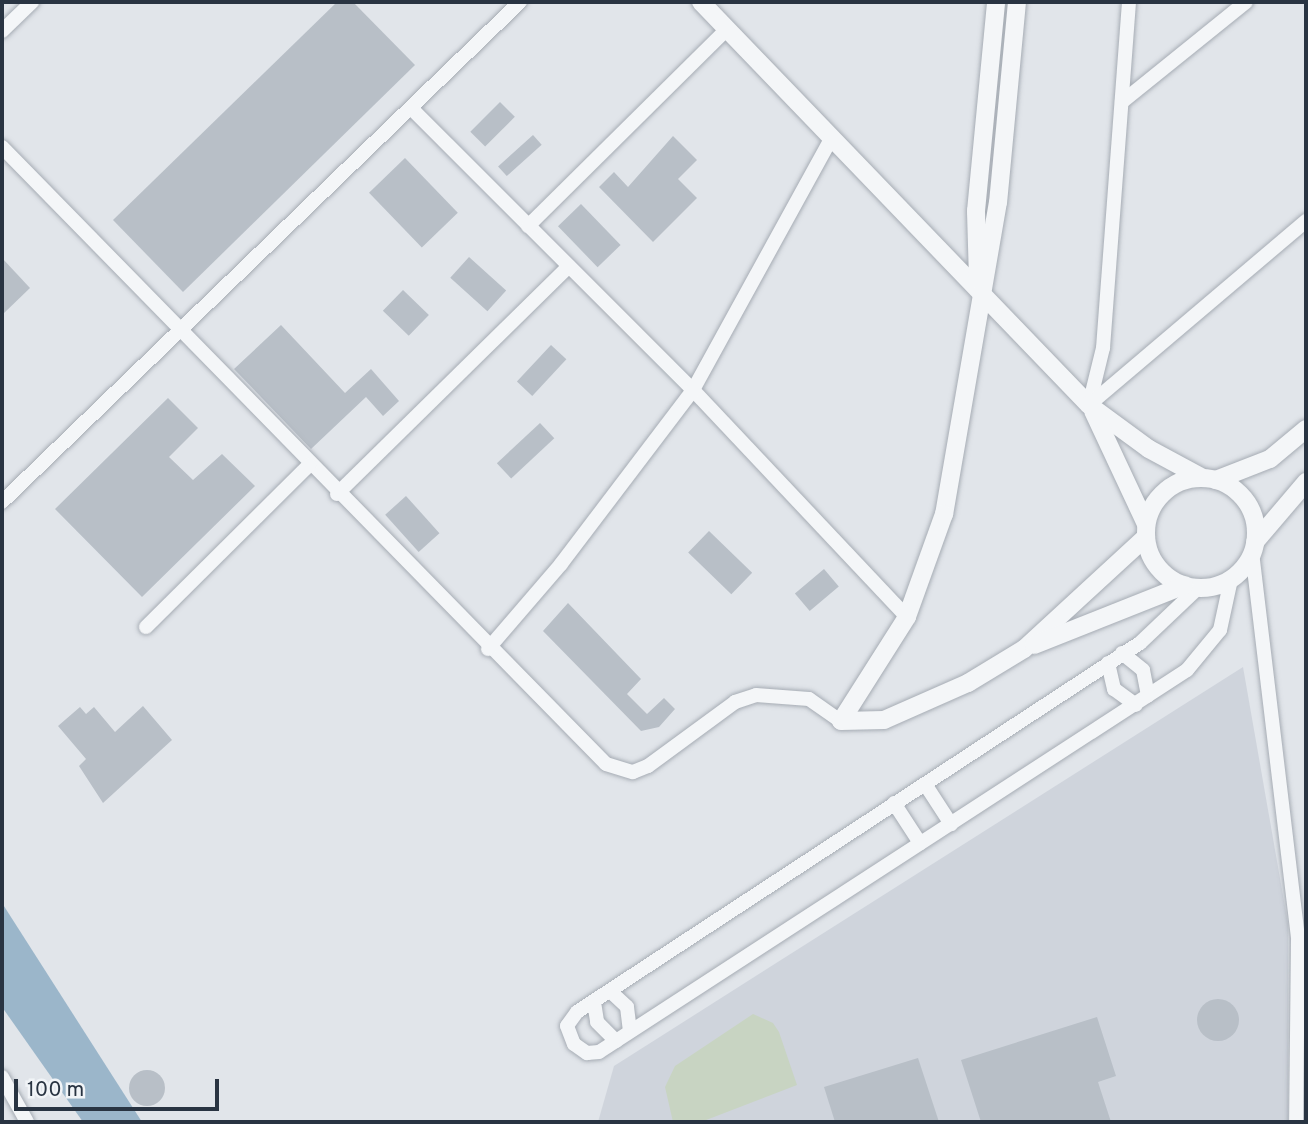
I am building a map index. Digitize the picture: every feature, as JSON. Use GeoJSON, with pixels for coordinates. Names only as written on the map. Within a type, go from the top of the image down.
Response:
{"type":"FeatureCollection","features":[{"type":"Feature","properties":{"kind":"street"},"geometry":{"type":"LineString","coordinates":[[2,31],[32,2]]}},
{"type":"Feature","properties":{"kind":"street"},"geometry":{"type":"LineString","coordinates":[[2,502],[520,2]]}},
{"type":"Feature","properties":{"kind":"street"},"geometry":{"type":"LineString","coordinates":[[980,296],[976,211],[996,2]]}},
{"type":"Feature","properties":{"kind":"street"},"geometry":{"type":"LineString","coordinates":[[841,721],[908,617],[944,514],[980,296],[999,202],[1017,2]]}},
{"type":"Feature","properties":{"kind":"street"},"geometry":{"type":"LineString","coordinates":[[1129,2],[1103,348],[1089,405],[1146,531],[1158,567],[1191,587]]}},
{"type":"Feature","properties":{"kind":"street"},"geometry":{"type":"LineString","coordinates":[[1122,102],[1246,2]]}},
{"type":"Feature","properties":{"kind":"street"},"geometry":{"type":"LineString","coordinates":[[706,4],[980,296],[1089,405],[1149,449],[1208,479],[1247,503],[1298,940],[1296,1122]]}},
{"type":"Feature","properties":{"kind":"street"},"geometry":{"type":"LineString","coordinates":[[528,226],[727,29]]}},
{"type":"Feature","properties":{"kind":"street"},"geometry":{"type":"LineString","coordinates":[[411,108],[693,390],[908,617]]}},
{"type":"Feature","properties":{"kind":"street"},"geometry":{"type":"LineString","coordinates":[[488,649],[561,564],[693,390],[831,139]]}},
{"type":"Feature","properties":{"kind":"street"},"geometry":{"type":"LineString","coordinates":[[2,147],[488,649],[616,770],[648,766],[735,702],[756,695],[809,699],[841,721],[884,720],[968,683],[1024,649],[1191,587],[1231,579]]}},
{"type":"Feature","properties":{"kind":"street"},"geometry":{"type":"LineString","coordinates":[[1089,405],[1306,221]]}},
{"type":"Feature","properties":{"kind":"street"},"geometry":{"type":"LineString","coordinates":[[337,494],[569,266]]}},
{"type":"Feature","properties":{"kind":"street"},"geometry":{"type":"LineString","coordinates":[[1024,649],[1146,531],[1159,496],[1178,483],[1208,479],[1270,458],[1306,429]]}},
{"type":"Feature","properties":{"kind":"street"},"geometry":{"type":"LineString","coordinates":[[146,627],[309,465]]}},
{"type":"Feature","properties":{"kind":"street"},"geometry":{"type":"LineString","coordinates":[[1191,587],[1156,631],[571,1017],[567,1026],[574,1044],[593,1054],[616,1041],[1142,700],[1211,645],[1227,614],[1231,579],[1306,482]]}},
{"type":"Feature","properties":{"kind":"street"},"geometry":{"type":"LineString","coordinates":[[1122,653],[1143,670],[1142,700]]}},
{"type":"Feature","properties":{"kind":"street"},"geometry":{"type":"LineString","coordinates":[[1108,663],[1114,689],[1142,700]]}},
{"type":"Feature","properties":{"kind":"street"},"geometry":{"type":"LineString","coordinates":[[925,784],[951,824]]}},
{"type":"Feature","properties":{"kind":"street"},"geometry":{"type":"LineString","coordinates":[[894,803],[920,843]]}},
{"type":"Feature","properties":{"kind":"street"},"geometry":{"type":"LineString","coordinates":[[611,990],[628,1007],[630,1031]]}},
{"type":"Feature","properties":{"kind":"street"},"geometry":{"type":"LineString","coordinates":[[594,1002],[597,1022],[616,1041]]}},
{"type":"Feature","properties":{"kind":"street"},"geometry":{"type":"LineString","coordinates":[[2,1077],[27,1122]]}},
{"type":"Feature","properties":{"kind":"shaded area"},"geometry":{"type":"Polygon","coordinates":[[[1243,667],[1288,924],[1288,1122],[598,1122],[614,1066],[1243,667]]]}},
{"type":"Feature","properties":{"kind":"green space"},"geometry":{"type":"Polygon","coordinates":[[[753,1014],[773,1023],[779,1032],[797,1085],[701,1122],[673,1122],[665,1087],[675,1066],[753,1014]]]}},
{"type":"Feature","properties":{"kind":"water"},"geometry":{"type":"Polygon","coordinates":[[[2,903],[142,1122],[83,1122],[2,1007],[2,903]]]}},
{"type":"Feature","properties":{"kind":"building"},"geometry":{"type":"Polygon","coordinates":[[[337,2],[353,2],[415,65],[183,292],[113,220],[337,2]]]}},
{"type":"Feature","properties":{"kind":"building"},"geometry":{"type":"Polygon","coordinates":[[[500,102],[515,117],[485,147],[470,132],[500,102]]]}},
{"type":"Feature","properties":{"kind":"building"},"geometry":{"type":"Polygon","coordinates":[[[533,135],[542,145],[507,176],[498,166],[533,135]]]}},
{"type":"Feature","properties":{"kind":"building"},"geometry":{"type":"Polygon","coordinates":[[[673,136],[697,160],[678,179],[697,198],[653,242],[599,187],[614,172],[628,187],[673,136]]]}},
{"type":"Feature","properties":{"kind":"building"},"geometry":{"type":"Polygon","coordinates":[[[405,158],[458,213],[422,247],[369,193],[405,158]]]}},
{"type":"Feature","properties":{"kind":"building"},"geometry":{"type":"Polygon","coordinates":[[[581,204],[621,245],[598,267],[558,226],[581,204]]]}},
{"type":"Feature","properties":{"kind":"building"},"geometry":{"type":"Polygon","coordinates":[[[469,257],[506,290],[487,311],[450,278],[469,257]]]}},
{"type":"Feature","properties":{"kind":"building"},"geometry":{"type":"Polygon","coordinates":[[[2,258],[30,288],[2,315],[2,258]]]}},
{"type":"Feature","properties":{"kind":"building"},"geometry":{"type":"Polygon","coordinates":[[[403,290],[429,315],[409,336],[383,311],[403,290]]]}},
{"type":"Feature","properties":{"kind":"building"},"geometry":{"type":"Polygon","coordinates":[[[281,325],[345,393],[371,369],[399,401],[383,416],[366,397],[311,449],[234,369],[281,325]]]}},
{"type":"Feature","properties":{"kind":"building"},"geometry":{"type":"Polygon","coordinates":[[[551,345],[566,359],[532,396],[517,382],[551,345]]]}},
{"type":"Feature","properties":{"kind":"building"},"geometry":{"type":"Polygon","coordinates":[[[168,398],[198,428],[169,457],[193,480],[222,454],[255,486],[142,597],[55,509],[168,398]]]}},
{"type":"Feature","properties":{"kind":"building"},"geometry":{"type":"Polygon","coordinates":[[[540,423],[554,438],[511,479],[497,463],[540,423]]]}},
{"type":"Feature","properties":{"kind":"building"},"geometry":{"type":"Polygon","coordinates":[[[406,496],[439,533],[419,552],[385,515],[406,496]]]}},
{"type":"Feature","properties":{"kind":"building"},"geometry":{"type":"Polygon","coordinates":[[[709,531],[752,573],[731,594],[688,553],[709,531]]]}},
{"type":"Feature","properties":{"kind":"building"},"geometry":{"type":"Polygon","coordinates":[[[824,569],[839,587],[810,611],[795,593],[824,569]]]}},
{"type":"Feature","properties":{"kind":"building"},"geometry":{"type":"Polygon","coordinates":[[[568,603],[641,679],[627,694],[647,714],[664,698],[675,709],[659,727],[641,731],[543,631],[568,603]]]}},
{"type":"Feature","properties":{"kind":"building"},"geometry":{"type":"Polygon","coordinates":[[[143,706],[172,740],[103,803],[79,766],[86,759],[58,726],[80,707],[86,714],[94,707],[115,732],[143,706]]]}},
{"type":"Feature","properties":{"kind":"building"},"geometry":{"type":"Polygon","coordinates":[[[1218,999],[1233,1005],[1239,1020],[1233,1035],[1218,1041],[1203,1035],[1197,1020],[1203,1005],[1218,999]]]}},
{"type":"Feature","properties":{"kind":"building"},"geometry":{"type":"Polygon","coordinates":[[[1097,1017],[1116,1076],[1098,1082],[1111,1122],[981,1122],[961,1060],[1097,1017]]]}},
{"type":"Feature","properties":{"kind":"building"},"geometry":{"type":"Polygon","coordinates":[[[918,1058],[939,1122],[835,1122],[824,1087],[918,1058]]]}},
{"type":"Feature","properties":{"kind":"building"},"geometry":{"type":"Polygon","coordinates":[[[147,1070],[159,1076],[165,1088],[159,1100],[147,1106],[135,1100],[129,1088],[135,1076],[147,1070]]]}}]}
